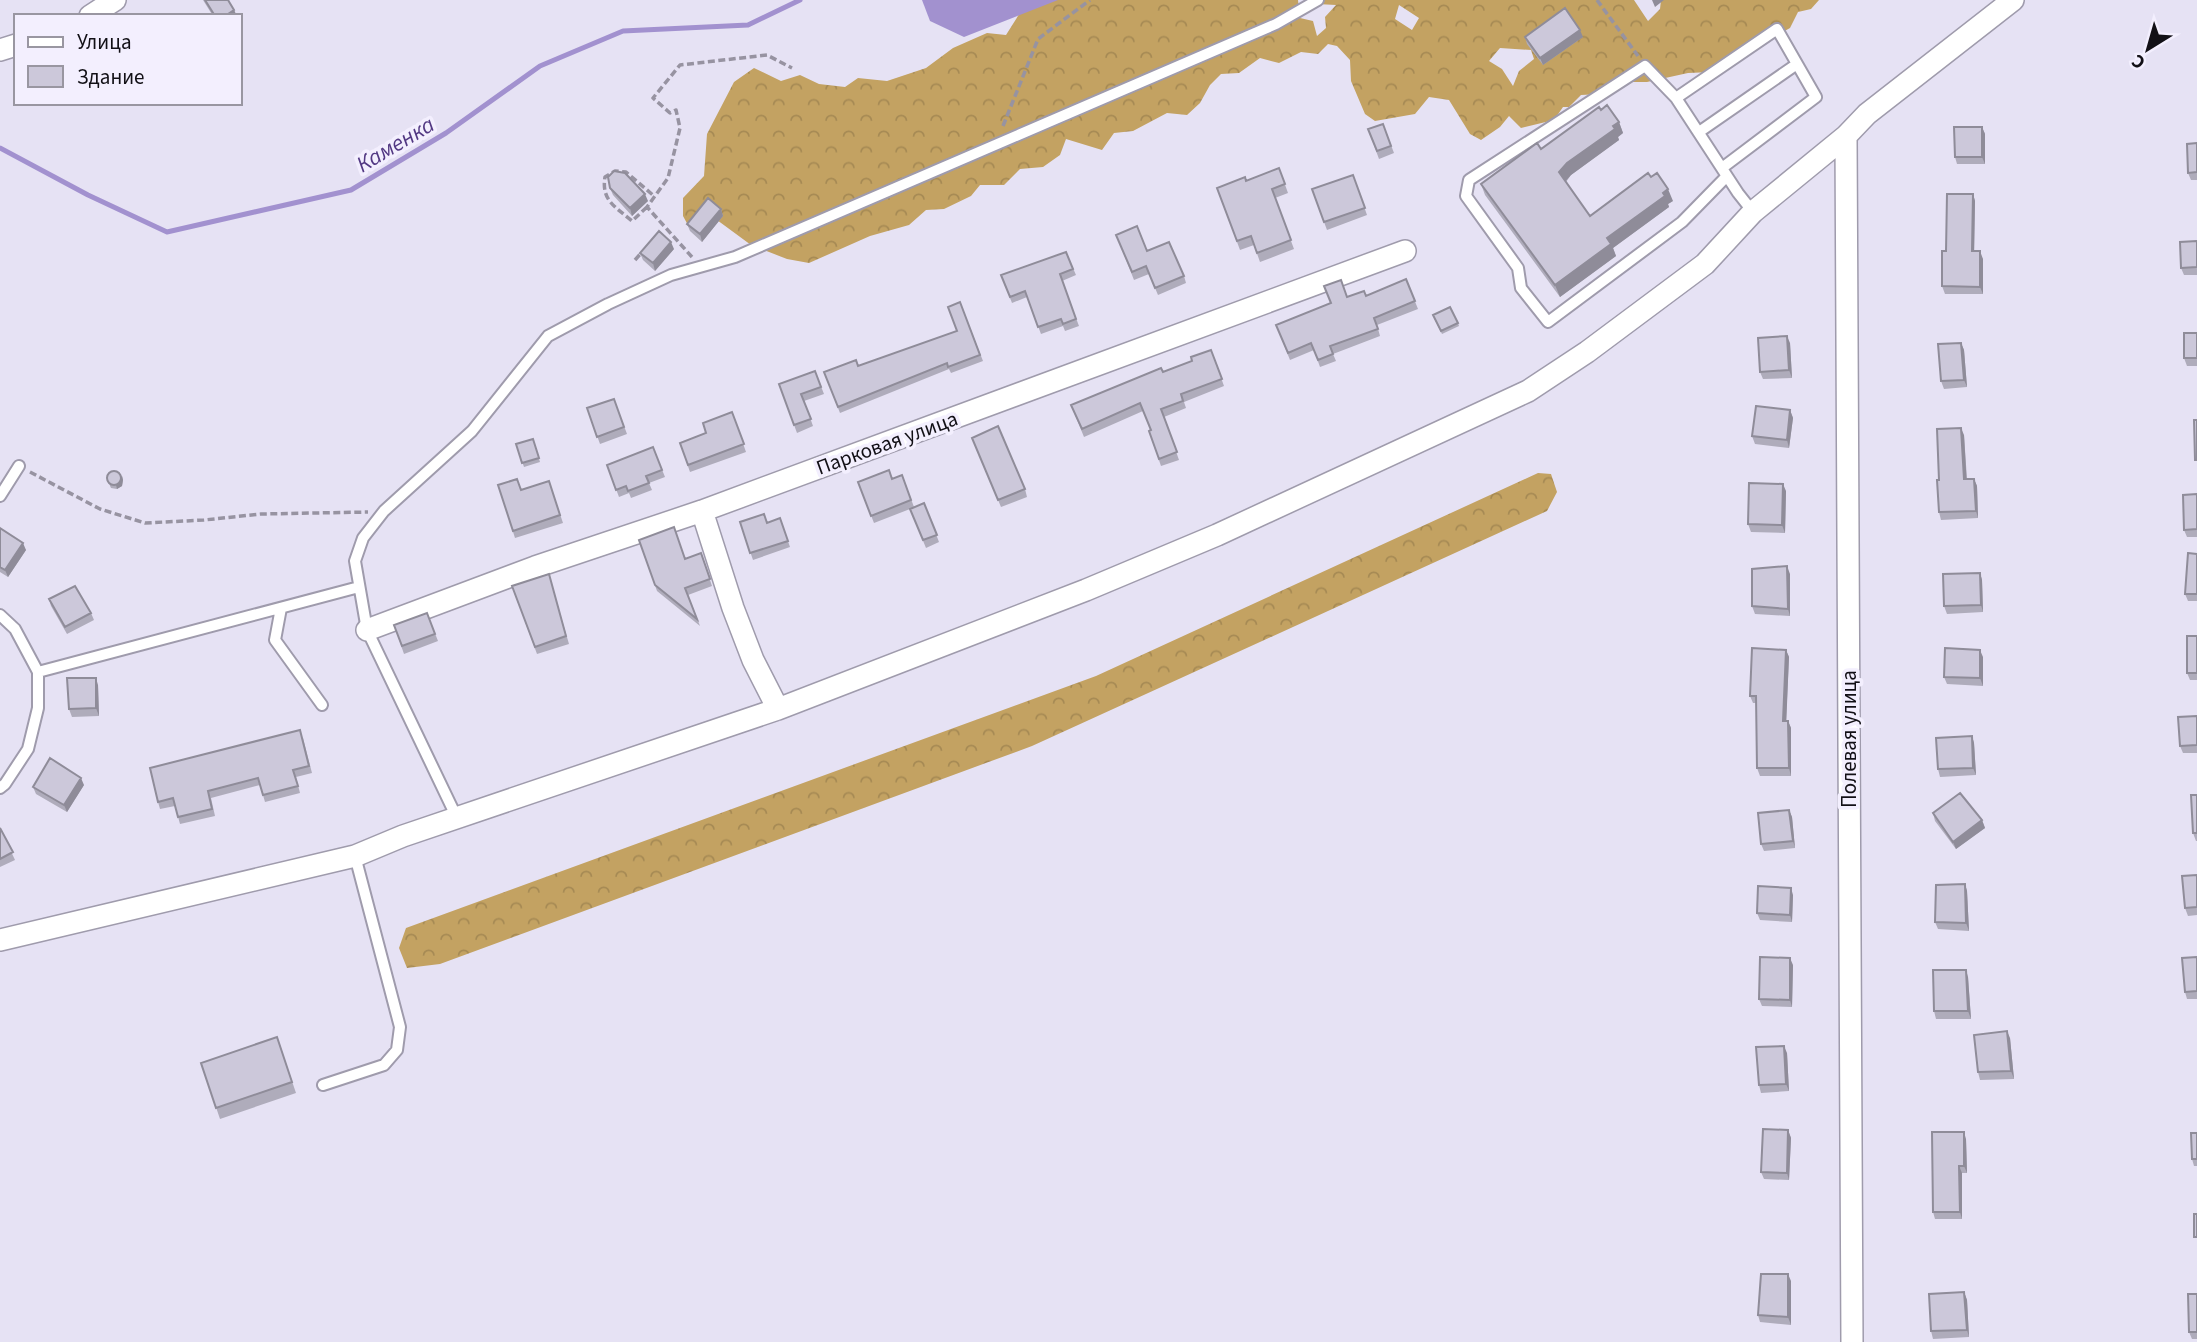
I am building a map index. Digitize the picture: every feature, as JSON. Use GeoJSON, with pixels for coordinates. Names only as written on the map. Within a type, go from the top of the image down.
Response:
{"type":"FeatureCollection","features":[{"type":"Feature","properties":{"kind":"street"},"geometry":{"type":"LineString","coordinates":[[93,14],[115,0]]}},
{"type":"Feature","properties":{"kind":"street"},"geometry":{"type":"LineString","coordinates":[[0,940],[355,856],[378,845],[778,709],[1086,590],[1217,535],[1528,391],[1587,352],[1705,264],[1753,212],[1846,136],[1867,114],[2013,0]]}},
{"type":"Feature","properties":{"kind":"street","name":"Полевая улица"},"geometry":{"type":"LineString","coordinates":[[1846,136],[1852,1342]]}},
{"type":"Feature","properties":{"kind":"street","name":"Парковая улица"},"geometry":{"type":"LineString","coordinates":[[367,629],[535,566],[702,511],[1405,251]]}},
{"type":"Feature","properties":{"kind":"street"},"geometry":{"type":"LineString","coordinates":[[702,511],[733,608],[753,660],[778,709]]}},
{"type":"Feature","properties":{"kind":"lane"},"geometry":{"type":"LineString","coordinates":[[457,818],[367,629],[355,561],[363,538],[384,511],[472,431],[548,336],[671,275],[735,257],[1276,23],[1318,0]]}},
{"type":"Feature","properties":{"kind":"lane"},"geometry":{"type":"LineString","coordinates":[[1676,98],[1777,30],[1816,97],[1724,172],[1682,222],[1548,322],[1521,288],[1518,268],[1466,196],[1469,180],[1645,66],[1676,98],[1724,172],[1753,212]]}},
{"type":"Feature","properties":{"kind":"lane"},"geometry":{"type":"LineString","coordinates":[[1699,132],[1797,64]]}},
{"type":"Feature","properties":{"kind":"lane"},"geometry":{"type":"LineString","coordinates":[[0,496],[19,466]]}},
{"type":"Feature","properties":{"kind":"lane"},"geometry":{"type":"LineString","coordinates":[[38,672],[359,587]]}},
{"type":"Feature","properties":{"kind":"lane"},"geometry":{"type":"LineString","coordinates":[[281,607],[275,640],[322,705]]}},
{"type":"Feature","properties":{"kind":"lane"},"geometry":{"type":"LineString","coordinates":[[0,615],[15,629],[38,672],[38,708],[28,749],[0,788]]}},
{"type":"Feature","properties":{"kind":"lane"},"geometry":{"type":"LineString","coordinates":[[323,1085],[384,1065],[397,1050],[400,1027],[355,856]]}},
{"type":"Feature","properties":{"kind":"path"},"geometry":{"type":"LineString","coordinates":[[996,145],[1038,39],[1090,0]]}},
{"type":"Feature","properties":{"kind":"path"},"geometry":{"type":"LineString","coordinates":[[1597,0],[1645,66]]}},
{"type":"Feature","properties":{"kind":"path"},"geometry":{"type":"LineString","coordinates":[[654,196],[626,172],[615,171],[605,177],[603,187],[606,198],[632,221],[646,206],[654,196],[668,178],[680,128],[676,110],[670,113],[653,98],[680,65],[766,55],[792,68]]}},
{"type":"Feature","properties":{"kind":"path"},"geometry":{"type":"LineString","coordinates":[[646,206],[700,267]]}},
{"type":"Feature","properties":{"kind":"path"},"geometry":{"type":"LineString","coordinates":[[657,235],[664,227]]}},
{"type":"Feature","properties":{"kind":"path"},"geometry":{"type":"LineString","coordinates":[[635,260],[650,243]]}},
{"type":"Feature","properties":{"kind":"path"},"geometry":{"type":"LineString","coordinates":[[19,466],[100,509],[145,523],[261,514],[384,511]]}},
{"type":"Feature","properties":{"kind":"green space"},"geometry":{"type":"Polygon","coordinates":[[[1028,0],[1298,0],[1300,18],[1313,21],[1317,36],[1326,28],[1325,17],[1336,5],[1317,4],[1311,0],[1634,0],[1648,21],[1660,9],[1661,0],[1819,0],[1811,9],[1798,12],[1790,28],[1712,72],[1688,73],[1647,82],[1622,82],[1601,94],[1581,95],[1569,107],[1563,107],[1554,120],[1521,128],[1509,116],[1500,127],[1481,140],[1470,134],[1449,100],[1429,97],[1415,114],[1375,121],[1365,114],[1351,81],[1350,60],[1337,46],[1328,44],[1318,54],[1301,52],[1279,63],[1260,58],[1239,73],[1221,74],[1210,85],[1200,103],[1187,115],[1167,113],[1133,131],[1114,133],[1102,150],[1066,139],[1060,155],[1043,167],[1020,169],[1004,185],[980,185],[971,196],[944,209],[926,210],[909,225],[870,236],[809,263],[787,259],[751,245],[717,220],[689,227],[683,216],[683,198],[704,176],[707,134],[734,82],[754,68],[781,81],[800,75],[819,84],[845,87],[858,78],[887,81],[926,68],[953,48],[987,33],[1006,35],[1028,0]],[[1399,5],[1395,19],[1412,30],[1419,18],[1399,5]],[[1500,48],[1489,61],[1502,69],[1513,86],[1519,71],[1534,59],[1531,50],[1500,48]]]}},
{"type":"Feature","properties":{"kind":"green space"},"geometry":{"type":"Polygon","coordinates":[[[1538,473],[1551,474],[1557,492],[1547,511],[1032,746],[440,964],[407,968],[399,948],[406,928],[1096,676],[1538,473]]]}},
{"type":"Feature","properties":{"kind":"shaded area"},"geometry":{"type":"Polygon","coordinates":[[[922,0],[1058,0],[964,37],[930,21],[922,0]]]}},
{"type":"Feature","properties":{"kind":"building"},"geometry":{"type":"Polygon","coordinates":[[[205,0],[228,0],[234,10],[228,14],[214,14],[205,0]]]}},
{"type":"Feature","properties":{"kind":"building"},"geometry":{"type":"Polygon","coordinates":[[[1565,8],[1580,30],[1540,58],[1525,37],[1565,8]]]}},
{"type":"Feature","properties":{"kind":"building"},"geometry":{"type":"Polygon","coordinates":[[[1607,105],[1619,122],[1613,126],[1615,129],[1567,163],[1559,172],[1590,216],[1648,173],[1651,177],[1657,173],[1668,189],[1663,193],[1665,196],[1607,238],[1611,244],[1555,285],[1481,184],[1537,143],[1541,149],[1599,107],[1601,110],[1607,105]]]}},
{"type":"Feature","properties":{"kind":"building"},"geometry":{"type":"Polygon","coordinates":[[[1383,124],[1391,146],[1377,151],[1368,129],[1383,124]]]}},
{"type":"Feature","properties":{"kind":"building"},"geometry":{"type":"Polygon","coordinates":[[[1954,127],[1982,127],[1982,157],[1955,157],[1954,127]]]}},
{"type":"Feature","properties":{"kind":"building"},"geometry":{"type":"Polygon","coordinates":[[[2197,143],[2197,172],[2188,173],[2187,144],[2197,143]]]}},
{"type":"Feature","properties":{"kind":"building"},"geometry":{"type":"Polygon","coordinates":[[[1279,168],[1285,184],[1272,189],[1291,240],[1257,253],[1251,236],[1237,241],[1217,188],[1245,177],[1246,181],[1279,168]]]}},
{"type":"Feature","properties":{"kind":"building"},"geometry":{"type":"Polygon","coordinates":[[[614,171],[625,173],[645,194],[630,208],[610,188],[608,177],[614,171]]]}},
{"type":"Feature","properties":{"kind":"building"},"geometry":{"type":"Polygon","coordinates":[[[1353,175],[1365,208],[1324,222],[1312,189],[1353,175]]]}},
{"type":"Feature","properties":{"kind":"building"},"geometry":{"type":"Polygon","coordinates":[[[1947,194],[1973,194],[1972,251],[1980,251],[1980,287],[1942,286],[1947,194]]]}},
{"type":"Feature","properties":{"kind":"building"},"geometry":{"type":"Polygon","coordinates":[[[708,198],[721,209],[700,234],[687,224],[708,198]]]}},
{"type":"Feature","properties":{"kind":"building"},"geometry":{"type":"Polygon","coordinates":[[[1137,226],[1147,251],[1169,242],[1184,276],[1155,288],[1146,266],[1132,272],[1116,235],[1137,226]]]}},
{"type":"Feature","properties":{"kind":"building"},"geometry":{"type":"Polygon","coordinates":[[[659,231],[671,242],[653,263],[640,253],[659,231]]]}},
{"type":"Feature","properties":{"kind":"building"},"geometry":{"type":"Polygon","coordinates":[[[2197,241],[2197,267],[2181,268],[2180,242],[2197,241]]]}},
{"type":"Feature","properties":{"kind":"building"},"geometry":{"type":"Polygon","coordinates":[[[1066,252],[1073,269],[1060,274],[1076,319],[1063,324],[1061,319],[1038,327],[1025,291],[1010,297],[1001,275],[1066,252]]]}},
{"type":"Feature","properties":{"kind":"building"},"geometry":{"type":"Polygon","coordinates":[[[1406,279],[1415,301],[1374,318],[1378,329],[1330,346],[1333,354],[1318,360],[1311,343],[1288,353],[1276,325],[1331,303],[1324,286],[1341,280],[1347,297],[1364,291],[1366,296],[1406,279]]]}},
{"type":"Feature","properties":{"kind":"building"},"geometry":{"type":"Polygon","coordinates":[[[960,302],[980,355],[948,367],[947,363],[838,407],[824,372],[856,360],[858,366],[957,331],[948,307],[960,302]]]}},
{"type":"Feature","properties":{"kind":"building"},"geometry":{"type":"Polygon","coordinates":[[[1450,307],[1458,323],[1441,331],[1433,315],[1450,307]]]}},
{"type":"Feature","properties":{"kind":"building"},"geometry":{"type":"Polygon","coordinates":[[[2184,333],[2197,333],[2197,358],[2184,358],[2184,333]]]}},
{"type":"Feature","properties":{"kind":"building"},"geometry":{"type":"Polygon","coordinates":[[[1787,336],[1789,370],[1760,372],[1758,338],[1787,336]]]}},
{"type":"Feature","properties":{"kind":"building"},"geometry":{"type":"Polygon","coordinates":[[[1961,343],[1964,380],[1941,381],[1938,344],[1961,343]]]}},
{"type":"Feature","properties":{"kind":"building"},"geometry":{"type":"Polygon","coordinates":[[[1211,350],[1222,379],[1181,394],[1183,401],[1161,409],[1177,452],[1159,459],[1140,403],[1082,429],[1071,405],[1161,368],[1163,372],[1192,361],[1191,357],[1211,350]]]}},
{"type":"Feature","properties":{"kind":"building"},"geometry":{"type":"Polygon","coordinates":[[[815,371],[821,387],[801,394],[811,419],[794,425],[779,384],[815,371]]]}},
{"type":"Feature","properties":{"kind":"building"},"geometry":{"type":"Polygon","coordinates":[[[614,399],[624,427],[597,437],[587,408],[614,399]]]}},
{"type":"Feature","properties":{"kind":"building"},"geometry":{"type":"Polygon","coordinates":[[[1756,406],[1790,410],[1787,440],[1752,436],[1756,406]]]}},
{"type":"Feature","properties":{"kind":"building"},"geometry":{"type":"Polygon","coordinates":[[[732,412],[744,444],[688,465],[680,443],[706,433],[703,423],[732,412]]]}},
{"type":"Feature","properties":{"kind":"building"},"geometry":{"type":"Polygon","coordinates":[[[2194,420],[2197,420],[2197,460],[2195,460],[2194,420]]]}},
{"type":"Feature","properties":{"kind":"building"},"geometry":{"type":"Polygon","coordinates":[[[998,426],[1025,489],[998,500],[972,438],[998,426]]]}},
{"type":"Feature","properties":{"kind":"building"},"geometry":{"type":"Polygon","coordinates":[[[1961,428],[1964,479],[1974,479],[1976,511],[1939,512],[1937,429],[1961,428]]]}},
{"type":"Feature","properties":{"kind":"building"},"geometry":{"type":"Polygon","coordinates":[[[533,439],[539,458],[522,463],[516,444],[533,439]]]}},
{"type":"Feature","properties":{"kind":"building"},"geometry":{"type":"Polygon","coordinates":[[[653,447],[662,470],[646,476],[649,483],[628,491],[626,486],[616,490],[607,465],[653,447]]]}},
{"type":"Feature","properties":{"kind":"building"},"geometry":{"type":"Polygon","coordinates":[[[889,470],[892,479],[902,475],[911,500],[871,516],[858,482],[889,470]]]}},
{"type":"Feature","properties":{"kind":"building"},"geometry":{"type":"Polygon","coordinates":[[[111,471],[117,471],[121,478],[117,485],[111,485],[107,481],[107,475],[111,471]]]}},
{"type":"Feature","properties":{"kind":"building"},"geometry":{"type":"Polygon","coordinates":[[[517,479],[521,490],[549,481],[560,515],[513,531],[498,485],[517,479]]]}},
{"type":"Feature","properties":{"kind":"building"},"geometry":{"type":"Polygon","coordinates":[[[1749,483],[1783,484],[1782,525],[1748,524],[1749,483]]]}},
{"type":"Feature","properties":{"kind":"building"},"geometry":{"type":"Polygon","coordinates":[[[2197,494],[2197,529],[2184,530],[2183,495],[2197,494]]]}},
{"type":"Feature","properties":{"kind":"building"},"geometry":{"type":"Polygon","coordinates":[[[924,503],[937,535],[923,540],[910,509],[924,503]]]}},
{"type":"Feature","properties":{"kind":"building"},"geometry":{"type":"Polygon","coordinates":[[[764,514],[767,523],[780,518],[788,541],[750,553],[740,522],[764,514]]]}},
{"type":"Feature","properties":{"kind":"building"},"geometry":{"type":"Polygon","coordinates":[[[674,527],[685,559],[701,553],[710,579],[685,588],[697,619],[655,585],[639,540],[674,527]]]}},
{"type":"Feature","properties":{"kind":"building"},"geometry":{"type":"Polygon","coordinates":[[[0,528],[23,543],[5,570],[0,567],[0,528]]]}},
{"type":"Feature","properties":{"kind":"building"},"geometry":{"type":"Polygon","coordinates":[[[2188,553],[2197,554],[2197,594],[2185,594],[2188,553]]]}},
{"type":"Feature","properties":{"kind":"building"},"geometry":{"type":"Polygon","coordinates":[[[1787,566],[1788,609],[1752,606],[1752,569],[1787,566]]]}},
{"type":"Feature","properties":{"kind":"building"},"geometry":{"type":"Polygon","coordinates":[[[1980,573],[1981,605],[1944,606],[1943,574],[1980,573]]]}},
{"type":"Feature","properties":{"kind":"building"},"geometry":{"type":"Polygon","coordinates":[[[549,574],[566,636],[535,647],[512,586],[549,574]]]}},
{"type":"Feature","properties":{"kind":"building"},"geometry":{"type":"Polygon","coordinates":[[[75,586],[91,613],[65,627],[49,599],[75,586]]]}},
{"type":"Feature","properties":{"kind":"building"},"geometry":{"type":"Polygon","coordinates":[[[427,613],[435,634],[402,646],[394,625],[427,613]]]}},
{"type":"Feature","properties":{"kind":"building"},"geometry":{"type":"Polygon","coordinates":[[[2187,636],[2197,636],[2197,673],[2187,673],[2187,636]]]}},
{"type":"Feature","properties":{"kind":"building"},"geometry":{"type":"Polygon","coordinates":[[[1752,648],[1786,650],[1783,721],[1788,721],[1789,768],[1757,768],[1756,696],[1750,696],[1752,648]]]}},
{"type":"Feature","properties":{"kind":"building"},"geometry":{"type":"Polygon","coordinates":[[[1945,648],[1980,650],[1980,678],[1944,677],[1945,648]]]}},
{"type":"Feature","properties":{"kind":"building"},"geometry":{"type":"Polygon","coordinates":[[[67,678],[96,678],[96,708],[69,709],[67,678]]]}},
{"type":"Feature","properties":{"kind":"building"},"geometry":{"type":"Polygon","coordinates":[[[2197,716],[2197,745],[2180,746],[2178,717],[2197,716]]]}},
{"type":"Feature","properties":{"kind":"building"},"geometry":{"type":"Polygon","coordinates":[[[300,730],[309,766],[293,770],[298,786],[263,795],[258,778],[208,791],[212,809],[178,817],[173,798],[158,802],[150,768],[300,730]]]}},
{"type":"Feature","properties":{"kind":"building"},"geometry":{"type":"Polygon","coordinates":[[[1972,736],[1973,768],[1938,769],[1936,738],[1972,736]]]}},
{"type":"Feature","properties":{"kind":"building"},"geometry":{"type":"Polygon","coordinates":[[[50,758],[81,778],[64,805],[33,787],[50,758]]]}},
{"type":"Feature","properties":{"kind":"building"},"geometry":{"type":"Polygon","coordinates":[[[1960,793],[1982,820],[1953,842],[1933,813],[1960,793]]]}},
{"type":"Feature","properties":{"kind":"building"},"geometry":{"type":"Polygon","coordinates":[[[2191,795],[2197,795],[2197,833],[2193,833],[2191,795]]]}},
{"type":"Feature","properties":{"kind":"building"},"geometry":{"type":"Polygon","coordinates":[[[1789,810],[1793,841],[1761,844],[1758,813],[1789,810]]]}},
{"type":"Feature","properties":{"kind":"building"},"geometry":{"type":"Polygon","coordinates":[[[0,828],[13,852],[0,859],[0,828]]]}},
{"type":"Feature","properties":{"kind":"building"},"geometry":{"type":"Polygon","coordinates":[[[2197,875],[2197,907],[2185,908],[2182,876],[2197,875]]]}},
{"type":"Feature","properties":{"kind":"building"},"geometry":{"type":"Polygon","coordinates":[[[1965,884],[1966,923],[1935,922],[1936,885],[1965,884]]]}},
{"type":"Feature","properties":{"kind":"building"},"geometry":{"type":"Polygon","coordinates":[[[1758,886],[1791,888],[1790,915],[1757,913],[1758,886]]]}},
{"type":"Feature","properties":{"kind":"building"},"geometry":{"type":"Polygon","coordinates":[[[1760,957],[1790,958],[1790,1000],[1759,999],[1760,957]]]}},
{"type":"Feature","properties":{"kind":"building"},"geometry":{"type":"Polygon","coordinates":[[[2197,957],[2197,991],[2185,992],[2182,958],[2197,957]]]}},
{"type":"Feature","properties":{"kind":"building"},"geometry":{"type":"Polygon","coordinates":[[[1933,970],[1966,970],[1968,1011],[1934,1011],[1933,970]]]}},
{"type":"Feature","properties":{"kind":"building"},"geometry":{"type":"Polygon","coordinates":[[[2007,1031],[2011,1071],[1978,1072],[1974,1035],[2007,1031]]]}},
{"type":"Feature","properties":{"kind":"building"},"geometry":{"type":"Polygon","coordinates":[[[277,1037],[292,1082],[216,1108],[201,1063],[277,1037]]]}},
{"type":"Feature","properties":{"kind":"building"},"geometry":{"type":"Polygon","coordinates":[[[1784,1046],[1786,1084],[1759,1085],[1756,1047],[1784,1046]]]}},
{"type":"Feature","properties":{"kind":"building"},"geometry":{"type":"Polygon","coordinates":[[[1763,1129],[1788,1130],[1787,1173],[1761,1172],[1763,1129]]]}},
{"type":"Feature","properties":{"kind":"building"},"geometry":{"type":"Polygon","coordinates":[[[1932,1132],[1964,1132],[1964,1166],[1959,1166],[1960,1212],[1933,1212],[1932,1132]]]}},
{"type":"Feature","properties":{"kind":"building"},"geometry":{"type":"Polygon","coordinates":[[[2191,1133],[2197,1133],[2197,1159],[2192,1159],[2191,1133]]]}},
{"type":"Feature","properties":{"kind":"building"},"geometry":{"type":"Polygon","coordinates":[[[2194,1214],[2197,1214],[2197,1237],[2194,1237],[2194,1214]]]}},
{"type":"Feature","properties":{"kind":"building"},"geometry":{"type":"Polygon","coordinates":[[[1761,1274],[1788,1274],[1788,1317],[1758,1315],[1761,1274]]]}},
{"type":"Feature","properties":{"kind":"building"},"geometry":{"type":"Polygon","coordinates":[[[1964,1292],[1967,1330],[1931,1331],[1929,1294],[1964,1292]]]}},
{"type":"Feature","properties":{"kind":"building"},"geometry":{"type":"Polygon","coordinates":[[[2188,1294],[2197,1294],[2197,1332],[2189,1332],[2188,1294]]]}},
{"type":"Feature","properties":{"kind":"waterway","name":"Каменка"},"geometry":{"type":"LineString","coordinates":[[0,148],[88,195],[167,232],[351,190],[446,133],[540,66],[623,31],[748,25],[800,0]]}}]}
